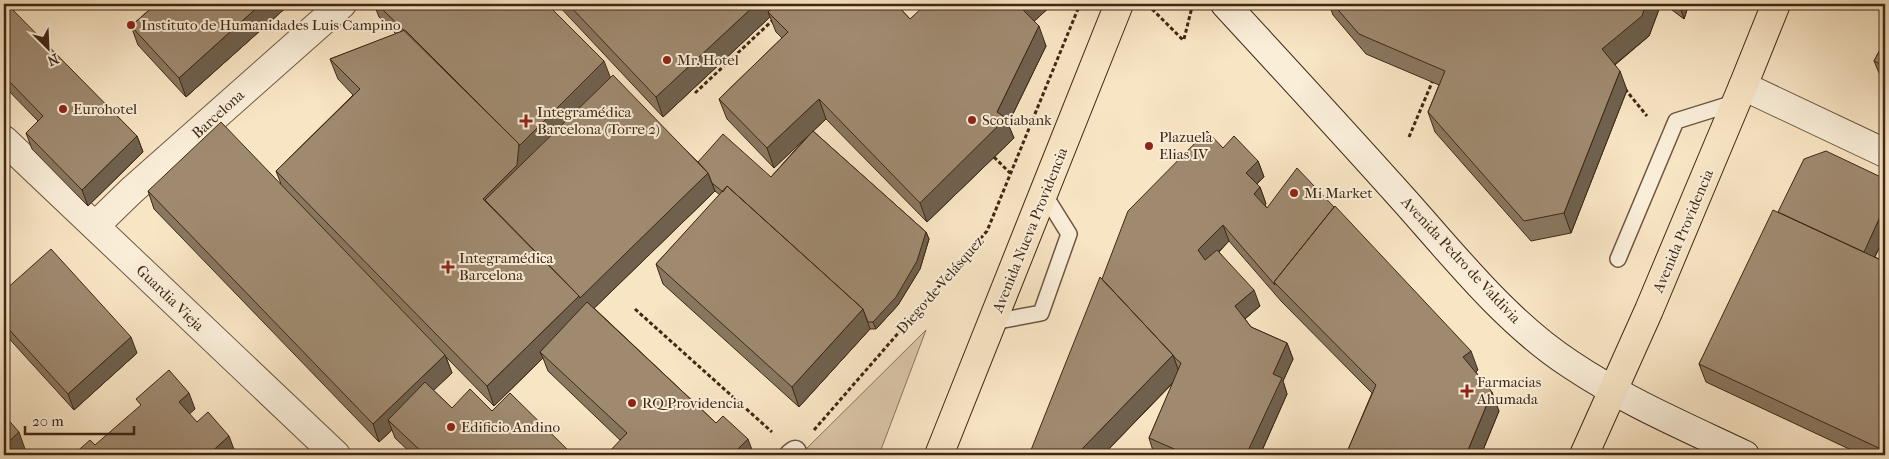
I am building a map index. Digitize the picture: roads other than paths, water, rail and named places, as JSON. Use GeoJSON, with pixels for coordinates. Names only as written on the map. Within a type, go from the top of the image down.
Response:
{"type":"FeatureCollection","features":[{"type":"Feature","properties":{"kind":"main road","name":"Avenida Nueva Providencia"},"geometry":{"type":"LineString","coordinates":[[939,455],[1118,4]]}},
{"type":"Feature","properties":{"kind":"main road","name":"Avenida Providencia"},"geometry":{"type":"LineString","coordinates":[[1584,455],[1650,310],[1776,4]]}},
{"type":"Feature","properties":{"kind":"street","name":"Barcelona"},"geometry":{"type":"LineString","coordinates":[[95,226],[131,191],[342,4]]}},
{"type":"Feature","properties":{"kind":"street","name":"Avenida Pedro de Valdivia"},"geometry":{"type":"LineString","coordinates":[[1225,4],[1504,309],[1569,364],[1613,391],[1745,455]]}},
{"type":"Feature","properties":{"kind":"street"},"geometry":{"type":"LineString","coordinates":[[1740,94],[1885,153]]}},
{"type":"Feature","properties":{"kind":"street","name":"Guardia Vieja"},"geometry":{"type":"LineString","coordinates":[[4,140],[336,455]]}},
{"type":"Feature","properties":{"kind":"lane"},"geometry":{"type":"LineString","coordinates":[[1618,259],[1676,121],[1740,94]]}},
{"type":"Feature","properties":{"kind":"lane"},"geometry":{"type":"LineString","coordinates":[[993,322],[1041,313],[1069,234],[1044,194]]}},
{"type":"Feature","properties":{"kind":"place","name":"Instituto de Humanidades Luis Campino"},"geometry":{"type":"Point","coordinates":[131,25]}},
{"type":"Feature","properties":{"kind":"place","name":"Mr. Hotel"},"geometry":{"type":"Point","coordinates":[667,60]}},
{"type":"Feature","properties":{"kind":"place","name":"Eurohotel"},"geometry":{"type":"Point","coordinates":[63,109]}},
{"type":"Feature","properties":{"kind":"place","name":"Scotiabank"},"geometry":{"type":"Point","coordinates":[972,120]}},
{"type":"Feature","properties":{"kind":"place","name":"Integramédica Barcelona (Torre 2)"},"geometry":{"type":"Point","coordinates":[526,121]}},
{"type":"Feature","properties":{"kind":"place","name":"Plazuela Elias IV"},"geometry":{"type":"Point","coordinates":[1149,146]}},
{"type":"Feature","properties":{"kind":"place","name":"Mi Market"},"geometry":{"type":"Point","coordinates":[1294,193]}},
{"type":"Feature","properties":{"kind":"place","name":"Integramédica Barcelona"},"geometry":{"type":"Point","coordinates":[448,267]}},
{"type":"Feature","properties":{"kind":"place","name":"Farmacias Ahumada"},"geometry":{"type":"Point","coordinates":[1467,391]}},
{"type":"Feature","properties":{"kind":"place","name":"RQ Providencia"},"geometry":{"type":"Point","coordinates":[632,403]}},
{"type":"Feature","properties":{"kind":"place","name":"Edificio Andino"},"geometry":{"type":"Point","coordinates":[451,427]}}]}
